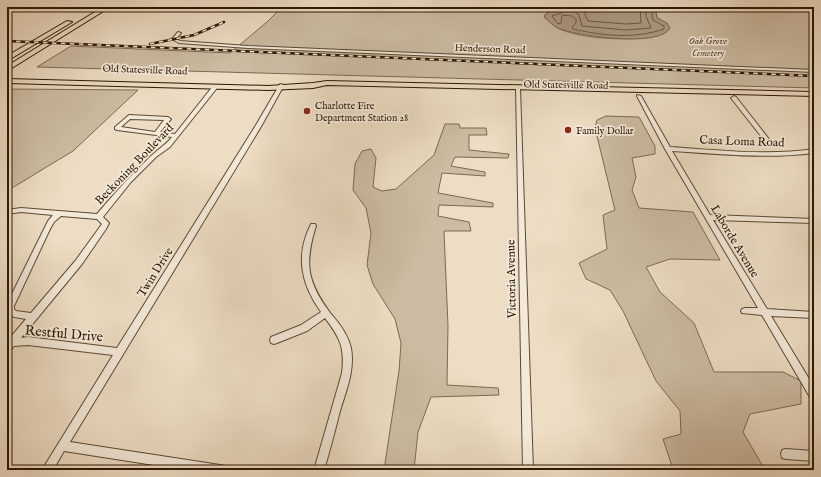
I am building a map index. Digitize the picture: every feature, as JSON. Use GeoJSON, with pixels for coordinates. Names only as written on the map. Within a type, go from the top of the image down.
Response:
{"type":"FeatureCollection","features":[{"type":"Feature","properties":{"kind":"main road"},"geometry":{"type":"LineString","coordinates":[[82,14],[94,7]]}},
{"type":"Feature","properties":{"kind":"main road"},"geometry":{"type":"LineString","coordinates":[[7,69],[107,7]]}},
{"type":"Feature","properties":{"kind":"main road"},"geometry":{"type":"LineString","coordinates":[[7,59],[75,18]]}},
{"type":"Feature","properties":{"kind":"main road","name":"Old Statesville Road"},"geometry":{"type":"LineString","coordinates":[[7,75],[272,82],[282,85]]}},
{"type":"Feature","properties":{"kind":"main road","name":"Old Statesville Road"},"geometry":{"type":"LineString","coordinates":[[7,81],[268,88],[282,85],[318,86],[324,89],[814,94]]}},
{"type":"Feature","properties":{"kind":"main road","name":"Old Statesville Road"},"geometry":{"type":"LineString","coordinates":[[518,90],[639,96],[814,100]]}},
{"type":"Feature","properties":{"kind":"street","name":"Henderson Road"},"geometry":{"type":"LineString","coordinates":[[179,33],[174,39],[180,42],[241,46],[814,71]]}},
{"type":"Feature","properties":{"kind":"street","name":"Twin Drive"},"geometry":{"type":"LineString","coordinates":[[47,470],[259,125],[282,85]]}},
{"type":"Feature","properties":{"kind":"street","name":"Beckoning Boulevard"},"geometry":{"type":"LineString","coordinates":[[8,345],[79,262],[104,227],[106,223],[99,217],[129,181],[154,156],[168,146],[216,87]]}},
{"type":"Feature","properties":{"kind":"street","name":"Victoria Avenue"},"geometry":{"type":"LineString","coordinates":[[518,90],[528,470]]}},
{"type":"Feature","properties":{"kind":"street","name":"Laborde Avenue"},"geometry":{"type":"LineString","coordinates":[[639,96],[668,149],[814,396]]}},
{"type":"Feature","properties":{"kind":"street"},"geometry":{"type":"LineString","coordinates":[[734,98],[770,144]]}},
{"type":"Feature","properties":{"kind":"street"},"geometry":{"type":"LineString","coordinates":[[156,134],[168,119],[129,117],[117,128],[156,134],[176,136]]}},
{"type":"Feature","properties":{"kind":"street","name":"Casa Loma Road"},"geometry":{"type":"LineString","coordinates":[[668,149],[793,154],[814,151]]}},
{"type":"Feature","properties":{"kind":"street"},"geometry":{"type":"LineString","coordinates":[[7,212],[21,210],[99,217]]}},
{"type":"Feature","properties":{"kind":"street"},"geometry":{"type":"LineString","coordinates":[[32,317],[14,314],[10,311],[10,306],[47,229],[59,214]]}},
{"type":"Feature","properties":{"kind":"street"},"geometry":{"type":"LineString","coordinates":[[708,217],[814,221]]}},
{"type":"Feature","properties":{"kind":"street"},"geometry":{"type":"LineString","coordinates":[[313,226],[307,241],[304,258],[304,269],[307,283],[326,313],[336,325],[344,339],[347,352],[346,372],[319,470]]}},
{"type":"Feature","properties":{"kind":"street"},"geometry":{"type":"LineString","coordinates":[[745,311],[814,315]]}},
{"type":"Feature","properties":{"kind":"street"},"geometry":{"type":"LineString","coordinates":[[274,340],[304,328],[326,313]]}},
{"type":"Feature","properties":{"kind":"street","name":"Restful Drive"},"geometry":{"type":"LineString","coordinates":[[8,345],[28,341],[120,352]]}},
{"type":"Feature","properties":{"kind":"street"},"geometry":{"type":"LineString","coordinates":[[62,446],[220,470]]}},
{"type":"Feature","properties":{"kind":"street"},"geometry":{"type":"LineString","coordinates":[[786,454],[814,456]]}},
{"type":"Feature","properties":{"kind":"green space","name":"Oak Grove Cemetery"},"geometry":{"type":"Polygon","coordinates":[[[282,7],[565,7],[547,13],[544,16],[556,27],[576,34],[603,38],[630,39],[652,37],[663,21],[657,18],[655,7],[814,7],[814,88],[37,67],[71,46],[230,53],[267,22],[282,7]]]}},
{"type":"Feature","properties":{"kind":"green space"},"geometry":{"type":"Polygon","coordinates":[[[7,89],[138,90],[73,151],[7,191],[7,89]]]}},
{"type":"Feature","properties":{"kind":"green space"},"geometry":{"type":"Polygon","coordinates":[[[606,116],[639,117],[655,146],[655,154],[632,158],[636,177],[632,190],[639,208],[693,212],[720,260],[670,259],[646,267],[660,292],[694,323],[714,372],[783,372],[801,381],[801,404],[750,414],[743,432],[765,470],[673,469],[663,439],[681,434],[680,411],[656,381],[623,311],[610,290],[586,279],[579,263],[607,249],[603,215],[615,210],[595,128],[597,120],[606,116]]]}},
{"type":"Feature","properties":{"kind":"green space"},"geometry":{"type":"Polygon","coordinates":[[[445,124],[459,124],[460,128],[486,128],[487,135],[469,135],[469,150],[509,154],[508,158],[455,157],[451,166],[485,172],[485,176],[442,173],[438,193],[493,203],[493,207],[439,205],[438,216],[469,222],[471,231],[444,231],[448,326],[447,385],[498,388],[499,395],[431,397],[418,432],[414,470],[384,470],[399,371],[401,343],[395,319],[373,284],[367,265],[371,233],[366,208],[353,190],[355,164],[362,151],[371,149],[376,158],[373,187],[382,191],[396,189],[434,155],[445,124]]]}},
{"type":"Feature","properties":{"kind":"water"},"geometry":{"type":"Polygon","coordinates":[[[565,7],[655,7],[657,18],[667,23],[670,28],[663,34],[651,38],[635,39],[599,37],[558,28],[544,17],[547,13],[565,7]]]}},
{"type":"Feature","properties":{"kind":"railway"},"geometry":{"type":"LineString","coordinates":[[150,44],[194,35],[224,22]]}},
{"type":"Feature","properties":{"kind":"railway"},"geometry":{"type":"LineString","coordinates":[[7,41],[814,76]]}},
{"type":"Feature","properties":{"kind":"place","name":"Charlotte Fire Department Station 28"},"geometry":{"type":"Point","coordinates":[307,111]}},
{"type":"Feature","properties":{"kind":"place","name":"Family Dollar"},"geometry":{"type":"Point","coordinates":[568,130]}}]}
